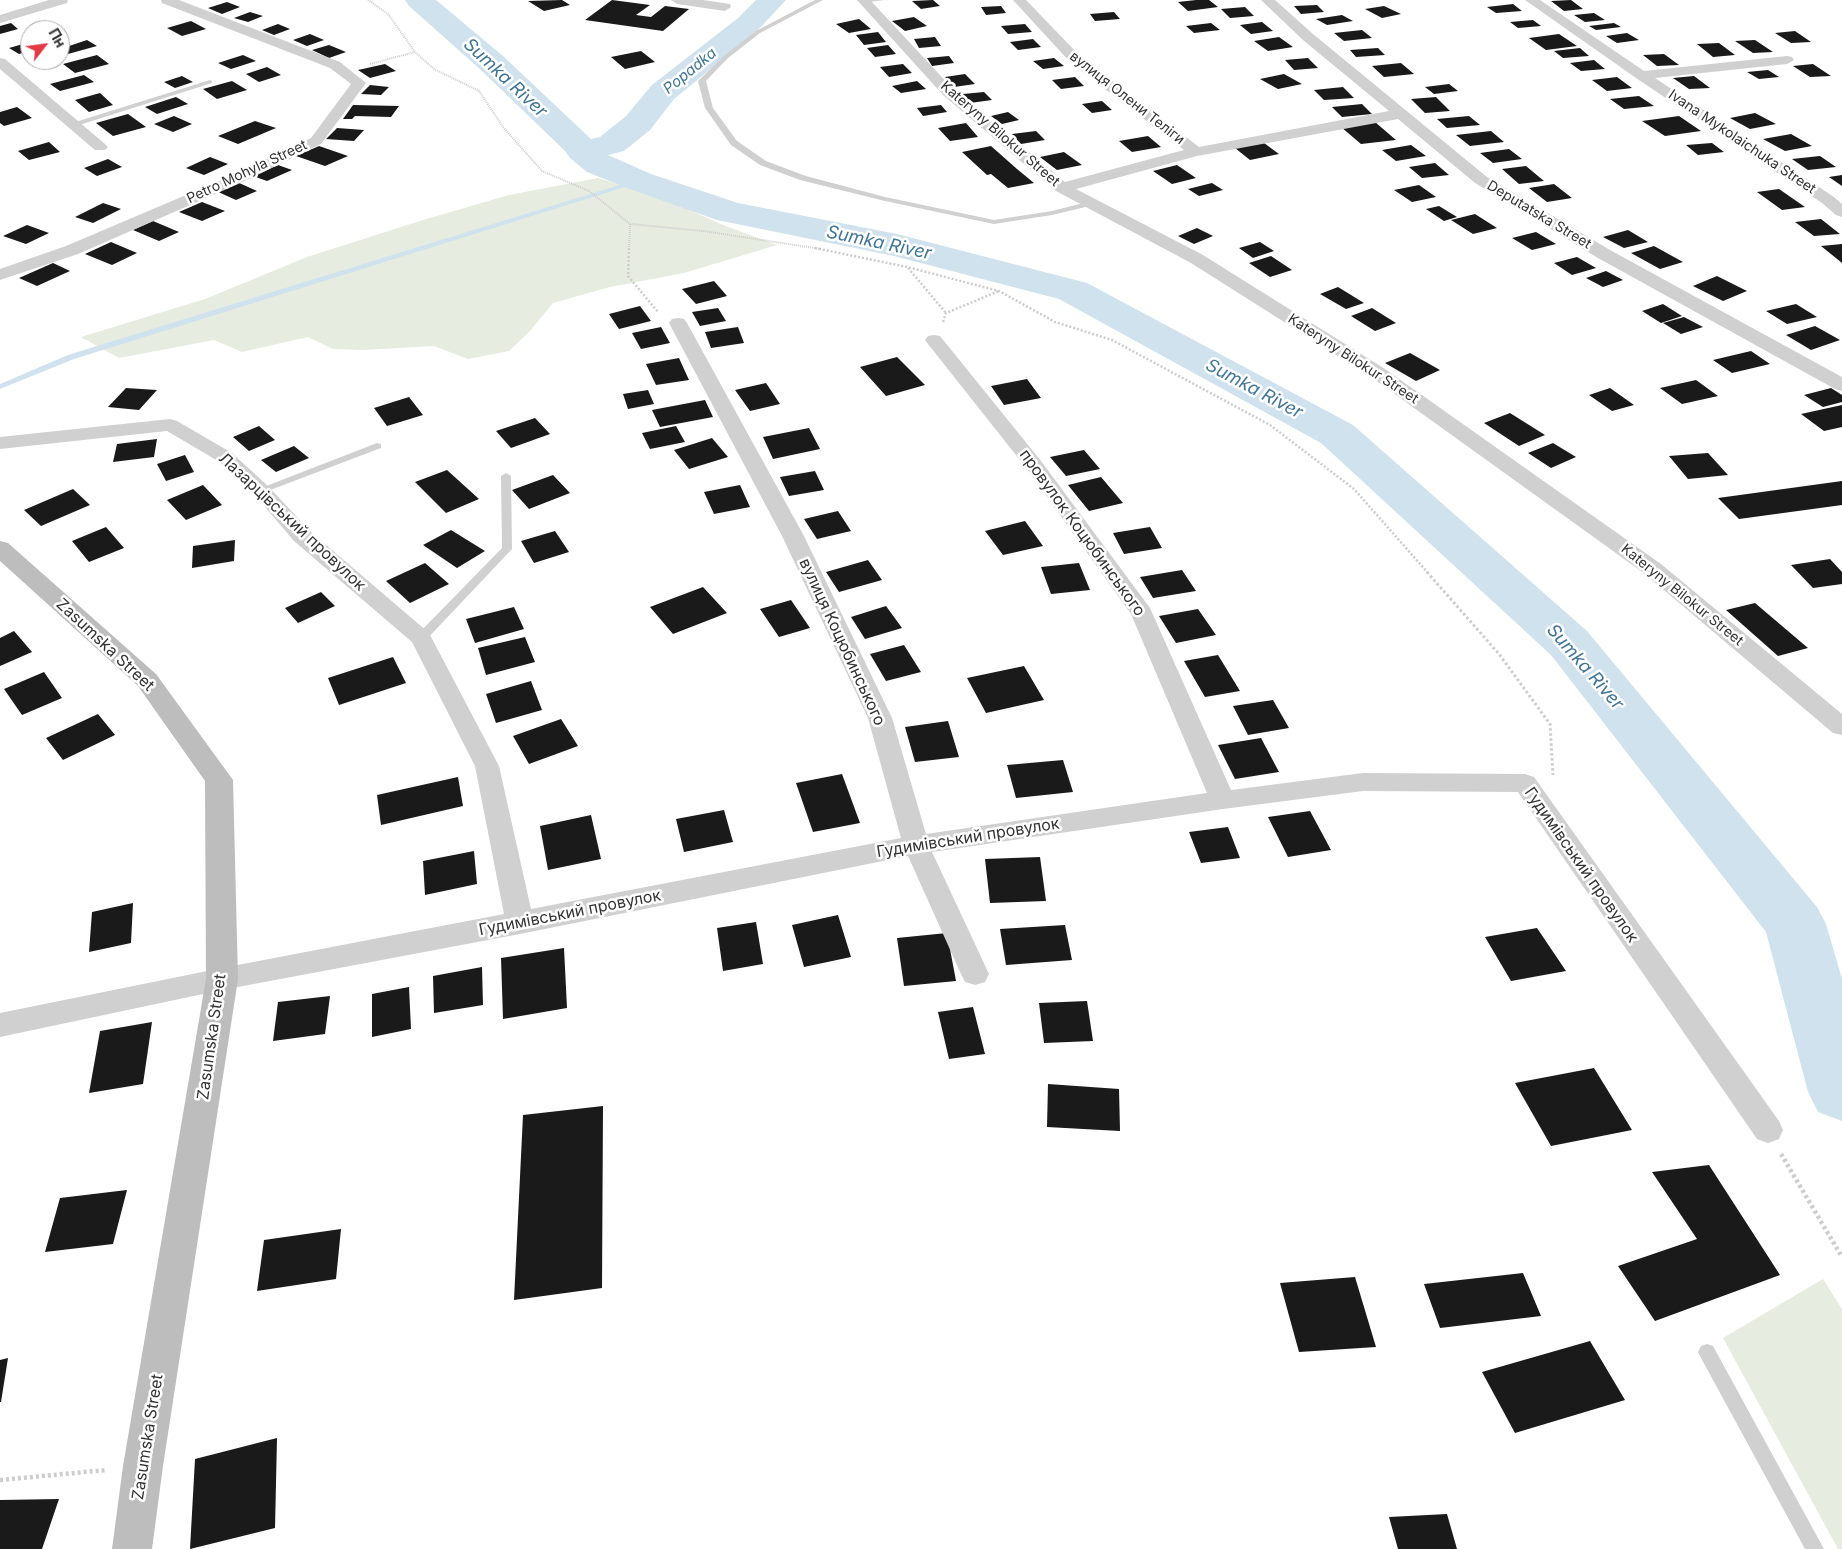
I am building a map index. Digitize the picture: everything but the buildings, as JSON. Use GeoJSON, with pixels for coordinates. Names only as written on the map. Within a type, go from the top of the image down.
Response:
{"type":"FeatureCollection","features":[{"type":"Feature","properties":{"kind":"street"},"geometry":{"type":"LineString","coordinates":[[0,19],[62,0]]}},
{"type":"Feature","properties":{"kind":"street","name":"Petro Mohyla Street"},"geometry":{"type":"LineString","coordinates":[[0,275],[80,246],[239,178],[316,141],[359,83],[335,65],[167,0]]}},
{"type":"Feature","properties":{"kind":"street"},"geometry":{"type":"LineString","coordinates":[[677,0],[725,7]]}},
{"type":"Feature","properties":{"kind":"street","name":"вулиця Олени Теліги"},"geometry":{"type":"LineString","coordinates":[[1019,0],[1075,59],[1196,152]]}},
{"type":"Feature","properties":{"kind":"street","name":"Deputatska Street"},"geometry":{"type":"LineString","coordinates":[[1267,0],[1399,114],[1489,185],[1604,254],[1842,385]]}},
{"type":"Feature","properties":{"kind":"street","name":"Ivana Mykolaichuka Street"},"geometry":{"type":"LineString","coordinates":[[1531,0],[1641,75],[1835,200],[1842,212]]}},
{"type":"Feature","properties":{"kind":"street","name":"Kateryny Bilokur Street"},"geometry":{"type":"LineString","coordinates":[[870,1],[948,92],[1062,188],[1197,259],[1378,373],[1653,569],[1842,727]]}},
{"type":"Feature","properties":{"kind":"street","name":"Ivana Mykolaichuka Street"},"geometry":{"type":"LineString","coordinates":[[1641,75],[1787,60]]}},
{"type":"Feature","properties":{"kind":"street"},"geometry":{"type":"LineString","coordinates":[[0,62],[100,147]]}},
{"type":"Feature","properties":{"kind":"street"},"geometry":{"type":"LineString","coordinates":[[1062,188],[1196,152],[1399,114]]}},
{"type":"Feature","properties":{"kind":"street","name":"вулиця Коцюбинського"},"geometry":{"type":"LineString","coordinates":[[678,323],[793,536],[880,718],[916,845],[975,974]]}},
{"type":"Feature","properties":{"kind":"street","name":"провулок Коцюбинського"},"geometry":{"type":"LineString","coordinates":[[934,340],[1034,466],[1142,613],[1223,800]]}},
{"type":"Feature","properties":{"kind":"street","name":"Лазарцівський провулок"},"geometry":{"type":"LineString","coordinates":[[0,443],[170,425],[225,457],[261,490],[302,536],[421,638],[487,766],[520,923]]}},
{"type":"Feature","properties":{"kind":"street","name":"Zasumska Street"},"geometry":{"type":"LineString","coordinates":[[0,548],[147,680],[219,780],[222,979],[143,1466],[132,1549]]}},
{"type":"Feature","properties":{"kind":"street","name":"Гудимівський провулок"},"geometry":{"type":"LineString","coordinates":[[0,1025],[222,979],[520,923],[916,845],[1223,800],[1363,782],[1525,783],[1768,1130]]}},
{"type":"Feature","properties":{"kind":"lane"},"geometry":{"type":"LineString","coordinates":[[820,0],[794,16],[758,32],[726,57],[702,81],[709,108],[734,143],[763,163],[803,178],[885,199],[994,222],[1052,213],[1091,203]]}},
{"type":"Feature","properties":{"kind":"lane"},"geometry":{"type":"LineString","coordinates":[[73,124],[210,82]]}},
{"type":"Feature","properties":{"kind":"lane"},"geometry":{"type":"LineString","coordinates":[[261,490],[378,446]]}},
{"type":"Feature","properties":{"kind":"lane"},"geometry":{"type":"LineString","coordinates":[[421,638],[507,549],[506,476]]}},
{"type":"Feature","properties":{"kind":"lane"},"geometry":{"type":"LineString","coordinates":[[1707,1352],[1815,1549]]}},
{"type":"Feature","properties":{"kind":"path"},"geometry":{"type":"LineString","coordinates":[[368,0],[388,14],[415,52],[434,69],[479,91],[503,127],[542,171],[589,191],[630,224],[704,231],[802,245],[907,267],[999,291],[1055,322],[1112,340],[1270,425],[1354,489],[1499,654],[1550,724],[1553,781]]}},
{"type":"Feature","properties":{"kind":"path"},"geometry":{"type":"LineString","coordinates":[[344,72],[415,52]]}},
{"type":"Feature","properties":{"kind":"path"},"geometry":{"type":"LineString","coordinates":[[630,224],[628,276],[656,312],[678,323]]}},
{"type":"Feature","properties":{"kind":"path"},"geometry":{"type":"LineString","coordinates":[[907,267],[946,313]]}},
{"type":"Feature","properties":{"kind":"path"},"geometry":{"type":"LineString","coordinates":[[934,340],[946,313],[999,291]]}},
{"type":"Feature","properties":{"kind":"path"},"geometry":{"type":"LineString","coordinates":[[1768,1130],[1842,1256]]}},
{"type":"Feature","properties":{"kind":"path"},"geometry":{"type":"LineString","coordinates":[[0,1480],[143,1466]]}},
{"type":"Feature","properties":{"kind":"shaded area"},"geometry":{"type":"Polygon","coordinates":[[[598,178],[665,199],[723,225],[777,245],[684,273],[610,287],[553,303],[530,331],[509,351],[468,359],[434,346],[363,350],[333,349],[308,337],[242,352],[214,340],[119,358],[81,337],[205,299],[307,257],[423,220],[509,195],[598,178]]]}},
{"type":"Feature","properties":{"kind":"shaded area"},"geometry":{"type":"Polygon","coordinates":[[[1823,1279],[1842,1309],[1842,1549],[1838,1549],[1723,1338],[1823,1279]]]}},
{"type":"Feature","properties":{"kind":"waterway","name":"Sumka River"},"geometry":{"type":"LineString","coordinates":[[419,0],[492,63],[584,151]]}},
{"type":"Feature","properties":{"kind":"waterway","name":"Popadka"},"geometry":{"type":"LineString","coordinates":[[584,151],[612,144],[638,123],[663,92],[748,24],[772,0]]}},
{"type":"Feature","properties":{"kind":"waterway","name":"Sumka River"},"geometry":{"type":"LineString","coordinates":[[584,151],[599,165],[639,181],[730,212],[897,245],[1073,291],[1337,434],[1569,643],[1795,924],[1842,1092]]}},
{"type":"Feature","properties":{"kind":"waterway"},"geometry":{"type":"LineString","coordinates":[[0,387],[71,357],[639,181]]}}]}
